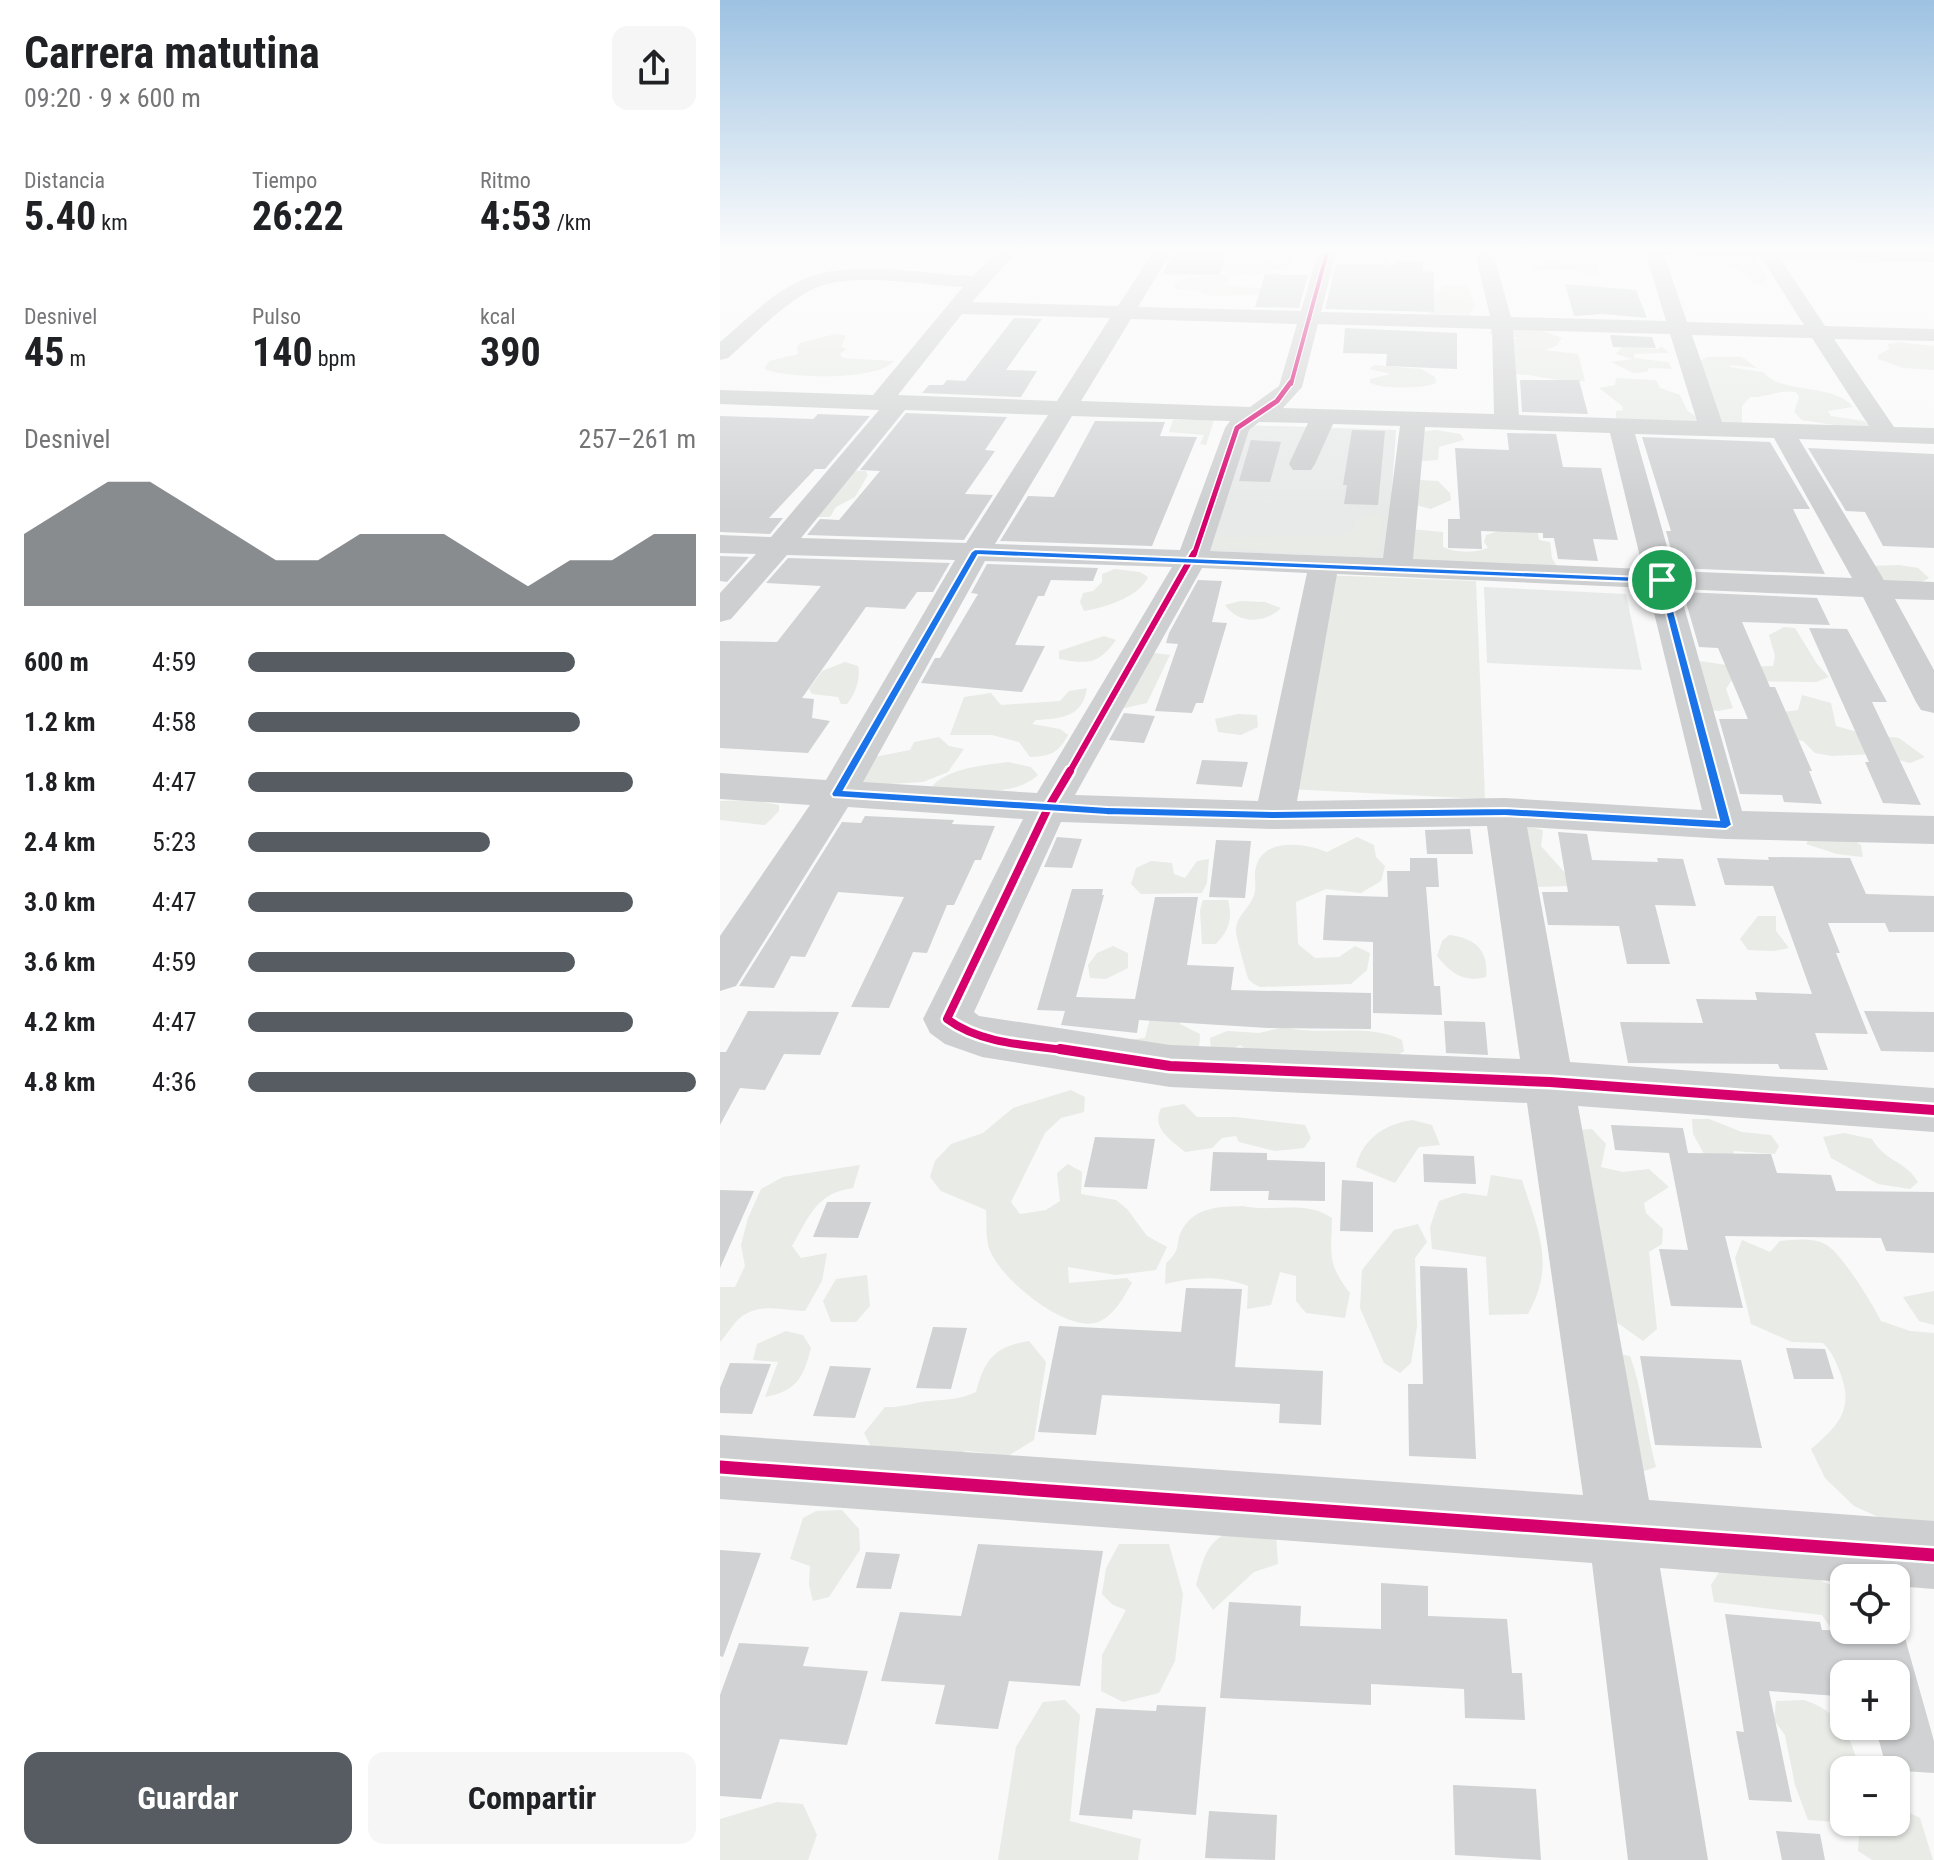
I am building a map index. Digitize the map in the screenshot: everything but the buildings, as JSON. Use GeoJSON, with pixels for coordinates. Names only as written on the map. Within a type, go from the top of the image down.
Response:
{"type":"FeatureCollection","features":[{"type":"Feature","properties":{"kind":"street"},"geometry":{"type":"LineString","coordinates":[[720,353],[742,336]]}},
{"type":"Feature","properties":{"kind":"street"},"geometry":{"type":"LineString","coordinates":[[720,612],[779,546],[937,336]]}},
{"type":"Feature","properties":{"kind":"street"},"geometry":{"type":"LineString","coordinates":[[720,973],[837,794],[975,552],[1108,336]]}},
{"type":"Feature","properties":{"kind":"street"},"geometry":{"type":"LineString","coordinates":[[1304,336],[1290,387],[1280,402],[1243,421],[1237,428],[1192,559],[1048,808],[947,1019],[962,1030],[982,1037],[1170,1066],[1550,1082],[1934,1110]]}},
{"type":"Feature","properties":{"kind":"street"},"geometry":{"type":"LineString","coordinates":[[1503,336],[1507,424]]}},
{"type":"Feature","properties":{"kind":"street"},"geometry":{"type":"LineString","coordinates":[[1683,336],[1712,430]]}},
{"type":"Feature","properties":{"kind":"street"},"geometry":{"type":"LineString","coordinates":[[1822,336],[1887,435]]}},
{"type":"Feature","properties":{"kind":"street"},"geometry":{"type":"LineString","coordinates":[[723,400],[1934,436]]}},
{"type":"Feature","properties":{"kind":"street"},"geometry":{"type":"LineString","coordinates":[[1302,464],[1323,418]]}},
{"type":"Feature","properties":{"kind":"street"},"geometry":{"type":"LineString","coordinates":[[1397,568],[1413,421]]}},
{"type":"Feature","properties":{"kind":"street"},"geometry":{"type":"LineString","coordinates":[[1621,427],[1726,825]]}},
{"type":"Feature","properties":{"kind":"street"},"geometry":{"type":"LineString","coordinates":[[1782,431],[1874,589],[1934,702]]}},
{"type":"Feature","properties":{"kind":"street"},"geometry":{"type":"LineString","coordinates":[[720,544],[1192,559],[1934,591]]}},
{"type":"Feature","properties":{"kind":"street"},"geometry":{"type":"LineString","coordinates":[[1275,815],[1324,565]]}},
{"type":"Feature","properties":{"kind":"street"},"geometry":{"type":"LineString","coordinates":[[720,786],[1048,808],[1275,815],[1505,812],[1726,825],[1934,830]]}},
{"type":"Feature","properties":{"kind":"street"},"geometry":{"type":"LineString","coordinates":[[1505,812],[1621,1530],[1668,1860]]}},
{"type":"Feature","properties":{"kind":"street"},"geometry":{"type":"LineString","coordinates":[[720,1467],[1934,1555]]}},
{"type":"Feature","properties":{"kind":"shaded area"},"geometry":{"type":"Polygon","coordinates":[[[828,336],[846,336],[841,347],[847,349],[840,354],[843,358],[894,361],[870,372],[852,375],[792,375],[764,369],[769,361],[798,354],[800,343],[828,336]]]}},
{"type":"Feature","properties":{"kind":"shaded area"},"geometry":{"type":"Polygon","coordinates":[[[1502,336],[1562,338],[1556,346],[1545,350],[1578,354],[1585,381],[1513,374],[1511,340],[1518,338],[1502,336]]]}},
{"type":"Feature","properties":{"kind":"shaded area"},"geometry":{"type":"Polygon","coordinates":[[[1898,342],[1934,346],[1934,370],[1903,368],[1878,359],[1878,355],[1889,349],[1888,344],[1898,342]]]}},
{"type":"Feature","properties":{"kind":"shaded area"},"geometry":{"type":"Polygon","coordinates":[[[1661,346],[1670,353],[1634,354],[1634,358],[1668,362],[1672,369],[1649,368],[1647,372],[1633,373],[1611,362],[1632,359],[1616,354],[1622,347],[1659,349],[1661,346]]]}},
{"type":"Feature","properties":{"kind":"shaded area"},"geometry":{"type":"Polygon","coordinates":[[[1707,357],[1742,357],[1757,368],[1729,367],[1763,372],[1781,383],[1834,394],[1853,407],[1828,411],[1831,416],[1864,421],[1869,425],[1866,430],[1802,420],[1794,412],[1799,397],[1796,392],[1790,391],[1750,397],[1742,406],[1742,424],[1722,424],[1700,361],[1707,357]]]}},
{"type":"Feature","properties":{"kind":"shaded area"},"geometry":{"type":"Polygon","coordinates":[[[1374,365],[1421,369],[1435,377],[1436,383],[1413,387],[1376,385],[1370,383],[1370,379],[1391,374],[1369,369],[1374,365]]]}},
{"type":"Feature","properties":{"kind":"shaded area"},"geometry":{"type":"Polygon","coordinates":[[[1616,378],[1656,380],[1660,388],[1680,395],[1687,410],[1702,421],[1701,424],[1616,419],[1616,411],[1623,410],[1622,406],[1599,388],[1615,385],[1616,378]]]}},
{"type":"Feature","properties":{"kind":"shaded area"},"geometry":{"type":"Polygon","coordinates":[[[1173,420],[1214,420],[1206,445],[1200,444],[1204,435],[1169,432],[1173,420]]]}},
{"type":"Feature","properties":{"kind":"shaded area"},"geometry":{"type":"Polygon","coordinates":[[[1245,425],[1396,430],[1387,558],[1208,551],[1245,425]]]}},
{"type":"Feature","properties":{"kind":"shaded area"},"geometry":{"type":"Polygon","coordinates":[[[1436,430],[1460,434],[1464,440],[1439,447],[1438,460],[1421,461],[1419,432],[1436,430]]]}},
{"type":"Feature","properties":{"kind":"shaded area"},"geometry":{"type":"Polygon","coordinates":[[[836,470],[866,471],[868,475],[855,497],[836,507],[830,517],[813,517],[836,470]]]}},
{"type":"Feature","properties":{"kind":"shaded area"},"geometry":{"type":"Polygon","coordinates":[[[1419,480],[1438,481],[1450,493],[1451,500],[1431,509],[1416,505],[1419,480]]]}},
{"type":"Feature","properties":{"kind":"shaded area"},"geometry":{"type":"Polygon","coordinates":[[[1374,514],[1383,515],[1380,547],[1374,556],[1198,548],[1207,532],[1226,537],[1338,536],[1353,532],[1354,520],[1374,514]]]}},
{"type":"Feature","properties":{"kind":"shaded area"},"geometry":{"type":"Polygon","coordinates":[[[1527,522],[1538,533],[1539,540],[1550,542],[1552,558],[1558,568],[1403,559],[1411,529],[1443,532],[1443,547],[1471,551],[1488,548],[1484,542],[1486,535],[1527,522]]]}},
{"type":"Feature","properties":{"kind":"shaded area"},"geometry":{"type":"Polygon","coordinates":[[[1869,566],[1918,568],[1929,578],[1911,586],[1897,586],[1890,584],[1869,566]]]}},
{"type":"Feature","properties":{"kind":"shaded area"},"geometry":{"type":"Polygon","coordinates":[[[1115,569],[1140,572],[1148,577],[1129,596],[1084,611],[1080,602],[1083,593],[1093,591],[1102,582],[1102,574],[1115,569]]]}},
{"type":"Feature","properties":{"kind":"shaded area"},"geometry":{"type":"Polygon","coordinates":[[[1321,575],[1476,581],[1485,799],[1288,789],[1321,575]]]}},
{"type":"Feature","properties":{"kind":"shaded area"},"geometry":{"type":"Polygon","coordinates":[[[1484,587],[1626,594],[1642,670],[1487,663],[1484,587]]]}},
{"type":"Feature","properties":{"kind":"shaded area"},"geometry":{"type":"Polygon","coordinates":[[[1240,601],[1265,602],[1281,608],[1267,617],[1244,619],[1225,605],[1240,601]]]}},
{"type":"Feature","properties":{"kind":"shaded area"},"geometry":{"type":"Polygon","coordinates":[[[1784,627],[1795,628],[1817,664],[1829,677],[1816,682],[1731,681],[1726,689],[1733,708],[1719,711],[1695,708],[1693,660],[1740,667],[1773,666],[1775,656],[1769,635],[1784,627]]]}},
{"type":"Feature","properties":{"kind":"shaded area"},"geometry":{"type":"Polygon","coordinates":[[[1104,636],[1116,640],[1098,658],[1085,662],[1059,659],[1059,651],[1104,636]]]}},
{"type":"Feature","properties":{"kind":"shaded area"},"geometry":{"type":"Polygon","coordinates":[[[1148,652],[1170,655],[1147,703],[1125,708],[1111,704],[1148,652]]]}},
{"type":"Feature","properties":{"kind":"shaded area"},"geometry":{"type":"Polygon","coordinates":[[[845,662],[858,666],[859,671],[857,686],[847,704],[841,704],[838,697],[812,694],[809,689],[822,671],[845,662]]]}},
{"type":"Feature","properties":{"kind":"shaded area"},"geometry":{"type":"Polygon","coordinates":[[[1087,688],[1076,711],[1062,717],[1036,720],[1032,724],[1060,729],[1068,735],[1057,750],[1048,755],[1030,757],[1019,742],[992,735],[950,735],[964,697],[991,693],[1001,705],[1060,701],[1069,691],[1087,688]]]}},
{"type":"Feature","properties":{"kind":"shaded area"},"geometry":{"type":"Polygon","coordinates":[[[1802,695],[1831,703],[1836,726],[1865,734],[1899,738],[1925,757],[1910,763],[1876,754],[1832,756],[1815,753],[1803,741],[1775,737],[1769,714],[1798,710],[1802,695]]]}},
{"type":"Feature","properties":{"kind":"shaded area"},"geometry":{"type":"Polygon","coordinates":[[[1238,714],[1257,715],[1258,727],[1241,735],[1218,732],[1215,719],[1238,714]]]}},
{"type":"Feature","properties":{"kind":"shaded area"},"geometry":{"type":"Polygon","coordinates":[[[939,737],[949,746],[964,749],[948,772],[923,782],[855,786],[874,757],[910,750],[914,742],[939,737]]]}},
{"type":"Feature","properties":{"kind":"shaded area"},"geometry":{"type":"Polygon","coordinates":[[[1008,762],[1031,767],[1038,775],[1002,790],[932,787],[956,772],[1008,762]]]}},
{"type":"Feature","properties":{"kind":"shaded area"},"geometry":{"type":"Polygon","coordinates":[[[753,800],[779,805],[779,811],[765,825],[720,820],[720,801],[753,800]]]}},
{"type":"Feature","properties":{"kind":"shaded area"},"geometry":{"type":"Polygon","coordinates":[[[1513,823],[1543,830],[1541,846],[1566,874],[1570,886],[1533,887],[1513,823]]]}},
{"type":"Feature","properties":{"kind":"shaded area"},"geometry":{"type":"Polygon","coordinates":[[[1811,836],[1848,836],[1861,845],[1863,857],[1837,854],[1806,844],[1811,836]]]}},
{"type":"Feature","properties":{"kind":"shaded area"},"geometry":{"type":"Polygon","coordinates":[[[1357,837],[1374,845],[1376,857],[1385,866],[1381,881],[1361,893],[1326,889],[1296,902],[1298,944],[1315,958],[1339,957],[1355,946],[1370,953],[1367,970],[1351,984],[1260,987],[1251,982],[1236,926],[1254,894],[1255,871],[1260,857],[1267,851],[1286,845],[1308,846],[1327,852],[1357,837]]]}},
{"type":"Feature","properties":{"kind":"shaded area"},"geometry":{"type":"Polygon","coordinates":[[[1209,859],[1207,883],[1202,893],[1141,894],[1131,884],[1136,868],[1151,861],[1172,863],[1174,874],[1185,878],[1197,861],[1209,859]]]}},
{"type":"Feature","properties":{"kind":"shaded area"},"geometry":{"type":"Polygon","coordinates":[[[1203,900],[1228,900],[1229,924],[1216,944],[1202,944],[1200,910],[1203,900]]]}},
{"type":"Feature","properties":{"kind":"shaded area"},"geometry":{"type":"Polygon","coordinates":[[[1758,916],[1776,916],[1776,931],[1789,948],[1748,950],[1740,939],[1758,916]]]}},
{"type":"Feature","properties":{"kind":"shaded area"},"geometry":{"type":"Polygon","coordinates":[[[1449,935],[1466,939],[1478,947],[1485,959],[1486,977],[1464,977],[1442,962],[1437,956],[1442,941],[1449,935]]]}},
{"type":"Feature","properties":{"kind":"shaded area"},"geometry":{"type":"Polygon","coordinates":[[[1113,946],[1128,953],[1128,968],[1106,979],[1090,978],[1088,965],[1097,953],[1113,946]]]}},
{"type":"Feature","properties":{"kind":"shaded area"},"geometry":{"type":"Polygon","coordinates":[[[1179,1010],[1180,1024],[1200,1034],[1199,1049],[1126,1040],[1145,1038],[1151,1015],[1179,1010]]]}},
{"type":"Feature","properties":{"kind":"shaded area"},"geometry":{"type":"Polygon","coordinates":[[[1284,1027],[1374,1032],[1402,1040],[1404,1051],[1392,1059],[1259,1058],[1240,1045],[1222,1055],[1211,1048],[1210,1038],[1227,1031],[1259,1033],[1284,1027]]]}},
{"type":"Feature","properties":{"kind":"shaded area"},"geometry":{"type":"Polygon","coordinates":[[[1071,1090],[1085,1097],[1084,1112],[1061,1118],[1045,1133],[1011,1202],[1020,1214],[1046,1210],[1060,1201],[1057,1173],[1068,1164],[1082,1172],[1081,1194],[1116,1200],[1127,1209],[1147,1236],[1167,1247],[1156,1270],[1116,1275],[1068,1267],[1069,1283],[1127,1278],[1132,1283],[1112,1312],[1095,1323],[1067,1319],[1021,1289],[991,1253],[986,1210],[941,1191],[930,1177],[935,1161],[951,1144],[983,1133],[1013,1108],[1071,1090]]]}},
{"type":"Feature","properties":{"kind":"shaded area"},"geometry":{"type":"Polygon","coordinates":[[[1184,1104],[1197,1117],[1235,1117],[1305,1125],[1311,1138],[1304,1148],[1275,1151],[1239,1142],[1236,1136],[1222,1138],[1212,1148],[1185,1152],[1164,1133],[1159,1122],[1161,1108],[1184,1104]]]}},
{"type":"Feature","properties":{"kind":"shaded area"},"geometry":{"type":"Polygon","coordinates":[[[1692,1119],[1709,1119],[1742,1132],[1771,1135],[1779,1146],[1775,1154],[1734,1151],[1732,1162],[1708,1161],[1693,1134],[1692,1119]]]}},
{"type":"Feature","properties":{"kind":"shaded area"},"geometry":{"type":"Polygon","coordinates":[[[1412,1120],[1432,1125],[1440,1145],[1419,1147],[1395,1183],[1356,1167],[1363,1148],[1376,1134],[1412,1120]]]}},
{"type":"Feature","properties":{"kind":"shaded area"},"geometry":{"type":"Polygon","coordinates":[[[1592,1129],[1606,1144],[1601,1167],[1623,1172],[1649,1169],[1669,1187],[1644,1203],[1646,1213],[1663,1229],[1662,1244],[1649,1252],[1657,1329],[1643,1341],[1588,1302],[1561,1131],[1592,1129]]]}},
{"type":"Feature","properties":{"kind":"shaded area"},"geometry":{"type":"Polygon","coordinates":[[[1844,1133],[1872,1139],[1877,1147],[1907,1169],[1918,1182],[1910,1189],[1878,1184],[1831,1158],[1823,1137],[1844,1133]]]}},
{"type":"Feature","properties":{"kind":"shaded area"},"geometry":{"type":"Polygon","coordinates":[[[860,1165],[853,1188],[830,1195],[822,1201],[809,1216],[792,1246],[801,1258],[827,1253],[822,1281],[805,1311],[772,1308],[749,1312],[720,1342],[720,1287],[735,1287],[745,1266],[741,1245],[748,1218],[761,1189],[783,1177],[860,1165]]]}},
{"type":"Feature","properties":{"kind":"shaded area"},"geometry":{"type":"Polygon","coordinates":[[[1491,1175],[1522,1180],[1542,1247],[1541,1279],[1528,1314],[1489,1315],[1486,1257],[1432,1249],[1430,1227],[1439,1201],[1463,1193],[1487,1196],[1491,1175]]]}},
{"type":"Feature","properties":{"kind":"shaded area"},"geometry":{"type":"Polygon","coordinates":[[[1243,1206],[1311,1209],[1332,1218],[1332,1258],[1337,1274],[1350,1293],[1345,1318],[1306,1313],[1296,1301],[1296,1276],[1280,1272],[1271,1305],[1247,1309],[1248,1286],[1238,1282],[1207,1278],[1165,1284],[1166,1263],[1175,1254],[1183,1228],[1195,1215],[1210,1209],[1243,1206]]]}},
{"type":"Feature","properties":{"kind":"shaded area"},"geometry":{"type":"Polygon","coordinates":[[[1418,1224],[1427,1242],[1415,1258],[1417,1327],[1411,1363],[1400,1373],[1384,1363],[1360,1308],[1362,1270],[1394,1230],[1418,1224]]]}},
{"type":"Feature","properties":{"kind":"shaded area"},"geometry":{"type":"Polygon","coordinates":[[[1742,1240],[1770,1252],[1780,1241],[1808,1240],[1825,1244],[1847,1267],[1881,1321],[1910,1331],[1934,1333],[1934,1531],[1909,1531],[1854,1506],[1825,1478],[1811,1449],[1841,1417],[1845,1388],[1841,1375],[1832,1354],[1823,1343],[1792,1342],[1751,1324],[1735,1258],[1742,1240]]]}},
{"type":"Feature","properties":{"kind":"shaded area"},"geometry":{"type":"Polygon","coordinates":[[[867,1275],[870,1306],[856,1322],[831,1322],[823,1301],[836,1279],[867,1275]]]}},
{"type":"Feature","properties":{"kind":"shaded area"},"geometry":{"type":"Polygon","coordinates":[[[1934,1291],[1934,1325],[1919,1321],[1903,1297],[1934,1291]]]}},
{"type":"Feature","properties":{"kind":"shaded area"},"geometry":{"type":"Polygon","coordinates":[[[786,1331],[803,1335],[811,1348],[808,1358],[792,1387],[765,1397],[778,1362],[753,1360],[757,1344],[786,1331]]]}},
{"type":"Feature","properties":{"kind":"shaded area"},"geometry":{"type":"Polygon","coordinates":[[[1029,1341],[1046,1362],[1034,1440],[1008,1456],[968,1451],[880,1464],[864,1433],[885,1407],[954,1399],[976,1392],[983,1371],[993,1356],[1007,1347],[1029,1341]]]}},
{"type":"Feature","properties":{"kind":"shaded area"},"geometry":{"type":"Polygon","coordinates":[[[1608,1352],[1630,1356],[1656,1467],[1641,1472],[1608,1352]]]}},
{"type":"Feature","properties":{"kind":"shaded area"},"geometry":{"type":"Polygon","coordinates":[[[842,1510],[859,1529],[860,1550],[829,1597],[813,1601],[809,1585],[810,1566],[790,1559],[803,1518],[816,1511],[842,1510]]]}},
{"type":"Feature","properties":{"kind":"shaded area"},"geometry":{"type":"Polygon","coordinates":[[[1237,1528],[1276,1533],[1278,1564],[1254,1572],[1213,1610],[1196,1585],[1199,1574],[1208,1550],[1219,1538],[1237,1528]]]}},
{"type":"Feature","properties":{"kind":"shaded area"},"geometry":{"type":"Polygon","coordinates":[[[1119,1544],[1169,1544],[1183,1594],[1175,1661],[1159,1693],[1123,1702],[1101,1691],[1102,1655],[1126,1610],[1113,1605],[1102,1594],[1106,1568],[1119,1544]]]}},
{"type":"Feature","properties":{"kind":"shaded area"},"geometry":{"type":"Polygon","coordinates":[[[1725,1563],[1792,1568],[1830,1585],[1830,1627],[1822,1615],[1714,1602],[1711,1585],[1725,1563]]]}},
{"type":"Feature","properties":{"kind":"shaded area"},"geometry":{"type":"Polygon","coordinates":[[[1065,1700],[1080,1715],[1070,1821],[1141,1839],[1138,1860],[998,1860],[1016,1747],[1043,1702],[1065,1700]]]}},
{"type":"Feature","properties":{"kind":"shaded area"},"geometry":{"type":"Polygon","coordinates":[[[1804,1700],[1826,1710],[1830,1714],[1830,1740],[1850,1740],[1852,1745],[1855,1756],[1830,1756],[1830,1822],[1808,1820],[1795,1785],[1785,1735],[1774,1720],[1776,1701],[1804,1700]]]}},
{"type":"Feature","properties":{"kind":"shaded area"},"geometry":{"type":"Polygon","coordinates":[[[777,1802],[803,1804],[817,1835],[808,1860],[720,1860],[720,1819],[777,1802]]]}},
{"type":"Feature","properties":{"kind":"shaded area"},"geometry":{"type":"Polygon","coordinates":[[[1910,1813],[1920,1818],[1933,1860],[1872,1860],[1858,1851],[1859,1836],[1910,1836],[1910,1813]]]}},
{"type":"Feature","properties":{"kind":"cycle path"},"geometry":{"type":"LineString","coordinates":[[1304,336],[1290,387],[1277,401],[1249,417],[1237,428],[1192,559],[1048,808],[947,1019],[962,1030],[982,1037],[1170,1066],[1550,1082],[1934,1110]]}},
{"type":"Feature","properties":{"kind":"cycle path"},"geometry":{"type":"LineString","coordinates":[[720,1467],[1934,1555]]}},
{"type":"Feature","properties":{"kind":"route"},"geometry":{"type":"LineString","coordinates":[[975,552],[1662,580],[1726,825],[1505,812],[1275,815],[1107,811],[837,794],[975,552]]}}]}
